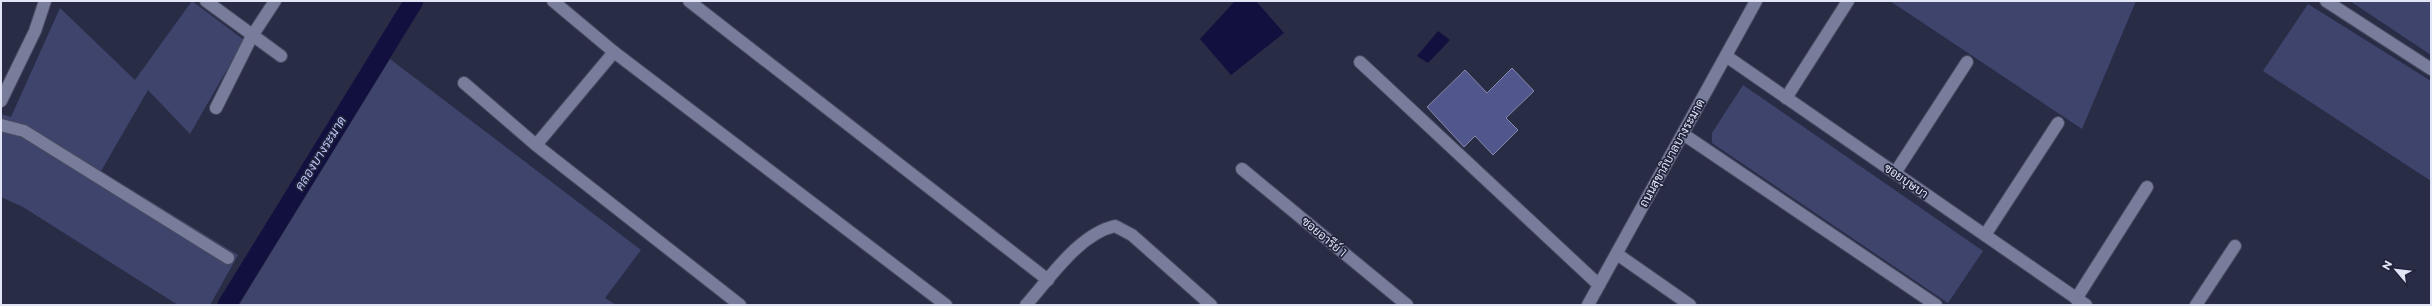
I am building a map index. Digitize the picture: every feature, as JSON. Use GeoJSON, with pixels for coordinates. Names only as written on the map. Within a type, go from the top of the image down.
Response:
{"type":"FeatureCollection","features":[{"type":"Feature","properties":{"kind":"street"},"geometry":{"type":"LineString","coordinates":[[1,100],[35,31],[45,1]]}},
{"type":"Feature","properties":{"kind":"street"},"geometry":{"type":"LineString","coordinates":[[206,1],[280,56]]}},
{"type":"Feature","properties":{"kind":"street"},"geometry":{"type":"LineString","coordinates":[[216,108],[252,36],[275,1]]}},
{"type":"Feature","properties":{"kind":"street"},"geometry":{"type":"LineString","coordinates":[[553,1],[614,52],[946,305]]}},
{"type":"Feature","properties":{"kind":"street"},"geometry":{"type":"LineString","coordinates":[[689,1],[1048,280]]}},
{"type":"Feature","properties":{"kind":"street","name":"ถนนสุขาภิบาลบางระมาด"},"geometry":{"type":"LineString","coordinates":[[1588,305],[1756,1]]}},
{"type":"Feature","properties":{"kind":"street"},"geometry":{"type":"LineString","coordinates":[[1786,98],[1848,1]]}},
{"type":"Feature","properties":{"kind":"street"},"geometry":{"type":"LineString","coordinates":[[2326,1],[2431,69]]}},
{"type":"Feature","properties":{"kind":"street"},"geometry":{"type":"LineString","coordinates":[[536,145],[614,52]]}},
{"type":"Feature","properties":{"kind":"street","name":"ซอยบุษบา"},"geometry":{"type":"LineString","coordinates":[[1726,56],[2081,302]]}},
{"type":"Feature","properties":{"kind":"street"},"geometry":{"type":"LineString","coordinates":[[1360,62],[1599,285]]}},
{"type":"Feature","properties":{"kind":"street"},"geometry":{"type":"LineString","coordinates":[[1895,173],[1967,62]]}},
{"type":"Feature","properties":{"kind":"street"},"geometry":{"type":"LineString","coordinates":[[464,83],[536,145],[740,305]]}},
{"type":"Feature","properties":{"kind":"street"},"geometry":{"type":"LineString","coordinates":[[1985,235],[2058,123]]}},
{"type":"Feature","properties":{"kind":"street"},"geometry":{"type":"LineString","coordinates":[[1,125],[24,131],[228,258]]}},
{"type":"Feature","properties":{"kind":"street"},"geometry":{"type":"LineString","coordinates":[[1683,134],[1936,305]]}},
{"type":"Feature","properties":{"kind":"street","name":"ซอยอารีย์ 1"},"geometry":{"type":"LineString","coordinates":[[1242,169],[1407,305]]}},
{"type":"Feature","properties":{"kind":"street"},"geometry":{"type":"LineString","coordinates":[[2081,302],[2147,187]]}},
{"type":"Feature","properties":{"kind":"street"},"geometry":{"type":"LineString","coordinates":[[1026,305],[1088,238],[1101,229],[1115,226],[1132,235],[1211,305]]}},
{"type":"Feature","properties":{"kind":"street"},"geometry":{"type":"LineString","coordinates":[[2196,305],[2235,246]]}},
{"type":"Feature","properties":{"kind":"street"},"geometry":{"type":"LineString","coordinates":[[1617,254],[1690,305]]}},
{"type":"Feature","properties":{"kind":"shaded area"},"geometry":{"type":"Polygon","coordinates":[[[192,1],[244,40],[190,134],[148,90],[101,171],[238,255],[210,305],[178,305],[23,207],[1,197],[1,114],[11,117],[60,8],[135,80],[192,1]]]}},
{"type":"Feature","properties":{"kind":"shaded area"},"geometry":{"type":"Polygon","coordinates":[[[1235,1],[1256,1],[1284,33],[1231,75],[1200,39],[1235,1]]]}},
{"type":"Feature","properties":{"kind":"shaded area"},"geometry":{"type":"Polygon","coordinates":[[[1890,1],[2136,1],[2082,129],[1890,1]]]}},
{"type":"Feature","properties":{"kind":"shaded area"},"geometry":{"type":"Polygon","coordinates":[[[2350,1],[2431,1],[2431,55],[2350,1]]]}},
{"type":"Feature","properties":{"kind":"shaded area"},"geometry":{"type":"Polygon","coordinates":[[[2308,4],[2431,81],[2431,181],[2263,71],[2308,4]]]}},
{"type":"Feature","properties":{"kind":"shaded area"},"geometry":{"type":"Polygon","coordinates":[[[1438,31],[1450,40],[1428,63],[1417,56],[1438,31]]]}},
{"type":"Feature","properties":{"kind":"shaded area"},"geometry":{"type":"Polygon","coordinates":[[[390,59],[641,250],[605,298],[616,305],[239,305],[390,59]]]}},
{"type":"Feature","properties":{"kind":"shaded area"},"geometry":{"type":"Polygon","coordinates":[[[1743,85],[1983,251],[1948,303],[1712,143],[1712,133],[1743,85]]]}},
{"type":"Feature","properties":{"kind":"building"},"geometry":{"type":"Polygon","coordinates":[[[1512,68],[1534,91],[1506,118],[1518,130],[1493,155],[1475,136],[1464,147],[1427,107],[1465,70],[1487,93],[1512,68]]]}},
{"type":"Feature","properties":{"kind":"waterway","name":"คลองบางระมาด"},"geometry":{"type":"LineString","coordinates":[[227,305],[414,1]]}}]}
